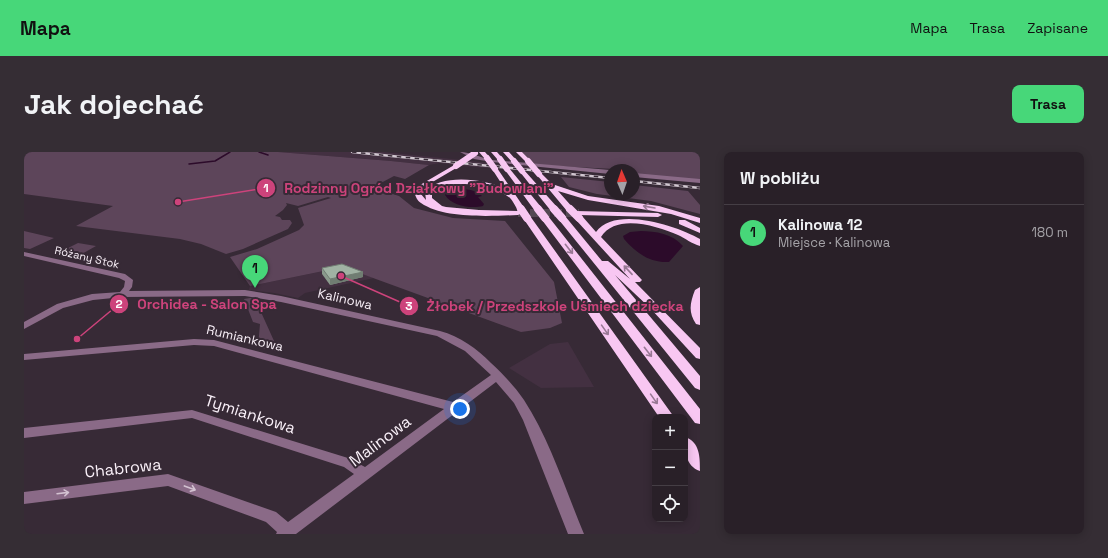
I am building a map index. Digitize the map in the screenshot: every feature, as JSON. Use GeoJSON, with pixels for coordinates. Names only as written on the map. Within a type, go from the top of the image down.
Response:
{"type":"FeatureCollection","features":[{"type":"Feature","properties":{"kind":"highway"},"geometry":{"type":"LineString","coordinates":[[482,152],[495,169],[522,213],[665,414]]}},
{"type":"Feature","properties":{"kind":"highway"},"geometry":{"type":"LineString","coordinates":[[494,152],[700,419]]}},
{"type":"Feature","properties":{"kind":"highway"},"geometry":{"type":"LineString","coordinates":[[506,152],[591,252],[700,385]]}},
{"type":"Feature","properties":{"kind":"highway"},"geometry":{"type":"LineString","coordinates":[[519,152],[570,209],[579,216],[667,312],[669,321]]}},
{"type":"Feature","properties":{"kind":"highway"},"geometry":{"type":"LineString","coordinates":[[476,153],[422,186],[417,195],[421,200],[439,207],[467,212],[522,213]]}},
{"type":"Feature","properties":{"kind":"highway"},"geometry":{"type":"LineString","coordinates":[[439,207],[430,199],[428,192],[434,187],[447,183],[462,182],[482,184],[496,187],[512,196]]}},
{"type":"Feature","properties":{"kind":"highway"},"geometry":{"type":"LineString","coordinates":[[550,186],[579,196],[658,208],[682,214],[700,221]]}},
{"type":"Feature","properties":{"kind":"highway"},"geometry":{"type":"LineString","coordinates":[[579,216],[652,215],[681,219],[700,225]]}},
{"type":"Feature","properties":{"kind":"highway"},"geometry":{"type":"LineString","coordinates":[[652,215],[679,221],[700,231]]}},
{"type":"Feature","properties":{"kind":"highway"},"geometry":{"type":"LineString","coordinates":[[597,237],[603,228],[609,225],[631,222],[651,224],[671,229],[700,243]]}},
{"type":"Feature","properties":{"kind":"highway"},"geometry":{"type":"LineString","coordinates":[[591,252],[620,274],[669,321],[700,355]]}},
{"type":"Feature","properties":{"kind":"highway"},"geometry":{"type":"LineString","coordinates":[[700,290],[695,305],[695,312],[700,322]]}},
{"type":"Feature","properties":{"kind":"highway"},"geometry":{"type":"LineString","coordinates":[[688,447],[700,464]]}},
{"type":"Feature","properties":{"kind":"street"},"geometry":{"type":"LineString","coordinates":[[462,152],[482,159],[536,166],[604,172]]}},
{"type":"Feature","properties":{"kind":"street"},"geometry":{"type":"LineString","coordinates":[[640,176],[700,181]]}},
{"type":"Feature","properties":{"kind":"street","name":"Różany Stok"},"geometry":{"type":"LineString","coordinates":[[24,254],[122,276],[129,280],[128,287],[123,294]]}},
{"type":"Feature","properties":{"kind":"street","name":"Kalinowa"},"geometry":{"type":"LineString","coordinates":[[24,326],[60,306],[92,297],[123,294],[245,293],[281,299],[440,334],[457,340],[475,352],[520,404],[536,436],[576,534]]}},
{"type":"Feature","properties":{"kind":"street","name":"Rumiankowa"},"geometry":{"type":"LineString","coordinates":[[24,357],[194,342],[214,343],[454,407]]}},
{"type":"Feature","properties":{"kind":"street","name":"Malinowa"},"geometry":{"type":"LineString","coordinates":[[286,532],[497,376]]}},
{"type":"Feature","properties":{"kind":"street","name":"Tymiankowa"},"geometry":{"type":"LineString","coordinates":[[24,433],[192,414],[348,463],[365,474]]}},
{"type":"Feature","properties":{"kind":"street","name":"Chabrowa"},"geometry":{"type":"LineString","coordinates":[[24,498],[168,480],[271,517],[286,532]]}},
{"type":"Feature","properties":{"kind":"shaded area"},"geometry":{"type":"Polygon","coordinates":[[[24,152],[278,152],[429,165],[405,179],[394,176],[379,184],[383,191],[399,196],[414,208],[453,218],[505,221],[554,282],[562,323],[550,328],[521,332],[343,267],[250,286],[230,257],[257,249],[299,230],[304,225],[298,208],[331,198],[328,197],[298,206],[286,203],[287,205],[283,210],[275,216],[280,217],[282,220],[290,220],[292,223],[288,229],[243,249],[226,254],[201,244],[180,239],[76,226],[113,206],[24,194],[24,152]]]}},
{"type":"Feature","properties":{"kind":"shaded area"},"geometry":{"type":"Polygon","coordinates":[[[278,152],[383,152],[538,168],[541,172],[440,163],[429,165],[278,152]]]}},
{"type":"Feature","properties":{"kind":"shaded area"},"geometry":{"type":"Polygon","coordinates":[[[522,152],[700,152],[700,181],[640,175],[640,164],[604,164],[604,168],[535,165],[522,152]]]}},
{"type":"Feature","properties":{"kind":"shaded area"},"geometry":{"type":"Polygon","coordinates":[[[561,177],[604,181],[604,195],[597,194],[569,187],[561,177]]]}},
{"type":"Feature","properties":{"kind":"shaded area"},"geometry":{"type":"Polygon","coordinates":[[[640,186],[688,191],[700,205],[700,214],[640,200],[640,186]]]}},
{"type":"Feature","properties":{"kind":"shaded area"},"geometry":{"type":"Polygon","coordinates":[[[464,189],[480,194],[482,196],[478,197],[484,204],[483,206],[462,206],[452,202],[445,195],[448,191],[464,189]]]}},
{"type":"Feature","properties":{"kind":"shaded area"},"geometry":{"type":"Polygon","coordinates":[[[24,231],[54,238],[30,249],[24,248],[24,231]]]}},
{"type":"Feature","properties":{"kind":"shaded area"},"geometry":{"type":"Polygon","coordinates":[[[641,231],[664,234],[679,242],[683,246],[669,262],[650,259],[633,249],[623,236],[630,232],[641,231]]]}},
{"type":"Feature","properties":{"kind":"shaded area"},"geometry":{"type":"Polygon","coordinates":[[[78,243],[96,246],[73,259],[54,255],[78,243]]]}},
{"type":"Feature","properties":{"kind":"shaded area"},"geometry":{"type":"Polygon","coordinates":[[[343,267],[374,278],[305,293],[298,298],[249,290],[250,286],[343,267]]]}},
{"type":"Feature","properties":{"kind":"shaded area"},"geometry":{"type":"Polygon","coordinates":[[[244,299],[260,299],[256,301],[279,352],[258,347],[260,324],[253,322],[244,299]]]}},
{"type":"Feature","properties":{"kind":"shaded area"},"geometry":{"type":"Polygon","coordinates":[[[568,342],[594,387],[541,388],[509,368],[550,344],[568,342]]]}},
{"type":"Feature","properties":{"kind":"building"},"geometry":{"type":"Polygon","coordinates":[[[342,264],[363,272],[330,279],[322,268],[342,264]]]}},
{"type":"Feature","properties":{"kind":"waterway"},"geometry":{"type":"LineString","coordinates":[[189,164],[215,161],[230,152]]}},
{"type":"Feature","properties":{"kind":"waterway"},"geometry":{"type":"LineString","coordinates":[[259,152],[268,155]]}},
{"type":"Feature","properties":{"kind":"tunnel"},"geometry":{"type":"LineString","coordinates":[[518,213],[579,213]]}},
{"type":"Feature","properties":{"kind":"railway"},"geometry":{"type":"LineString","coordinates":[[352,152],[604,177]]}},
{"type":"Feature","properties":{"kind":"railway"},"geometry":{"type":"LineString","coordinates":[[640,182],[700,188]]}},
{"type":"Feature","properties":{"kind":"place","name":"Rodzinny Ogród Działkowy \"Budowlani\""},"geometry":{"type":"Point","coordinates":[178,202]}},
{"type":"Feature","properties":{"kind":"place","name":"Żłobek / Przedszkole Uśmiech dziecka"},"geometry":{"type":"Point","coordinates":[341,276]}},
{"type":"Feature","properties":{"kind":"place","name":"Kalinowa 12"},"geometry":{"type":"Point","coordinates":[255,288]}},
{"type":"Feature","properties":{"kind":"place","name":"Orchidea - Salon Spa"},"geometry":{"type":"Point","coordinates":[77,339]}}]}
